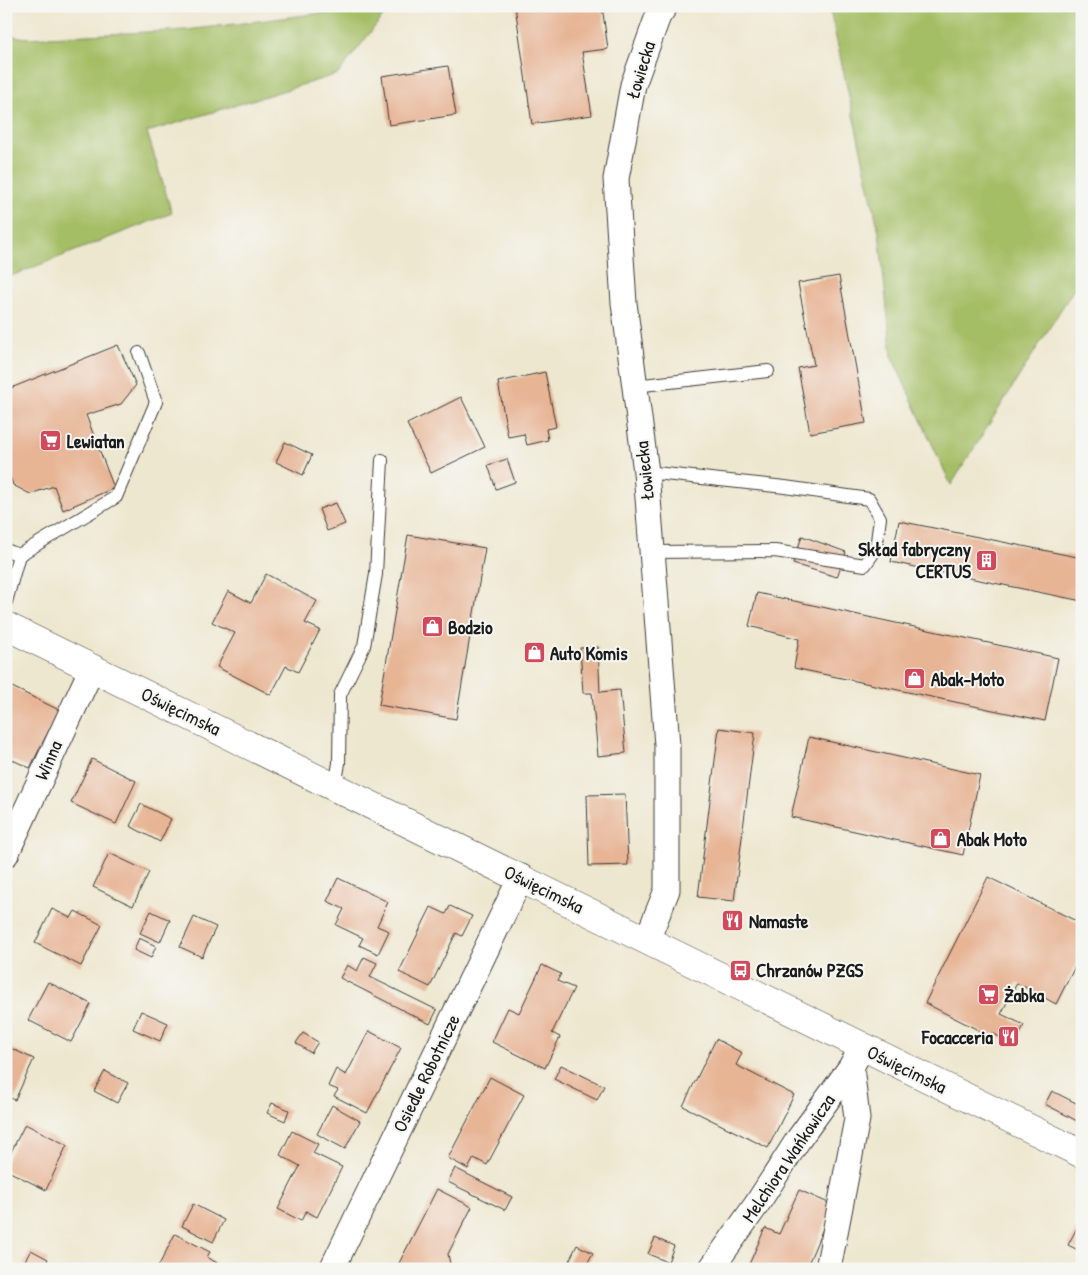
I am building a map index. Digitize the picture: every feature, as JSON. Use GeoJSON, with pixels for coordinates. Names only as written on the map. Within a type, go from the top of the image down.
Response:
{"type":"FeatureCollection","features":[{"type":"Feature","properties":{"kind":"street","name":"Łowiecka"},"geometry":{"type":"LineString","coordinates":[[647,940],[667,890],[667,746],[646,472],[624,303],[616,179],[633,85],[658,16],[665,6]]}},
{"type":"Feature","properties":{"kind":"street","name":"Oświęcimska"},"geometry":{"type":"LineString","coordinates":[[6,626],[647,940],[857,1057],[1082,1154]]}},
{"type":"Feature","properties":{"kind":"street","name":"Winna"},"geometry":{"type":"LineString","coordinates":[[6,854],[92,668]]}},
{"type":"Feature","properties":{"kind":"street","name":"Osiedle Robotnicze"},"geometry":{"type":"LineString","coordinates":[[332,1269],[521,877]]}},
{"type":"Feature","properties":{"kind":"street","name":"Melchiora Wańkowicza"},"geometry":{"type":"LineString","coordinates":[[711,1269],[757,1204],[798,1140],[857,1057]]}},
{"type":"Feature","properties":{"kind":"street"},"geometry":{"type":"LineString","coordinates":[[828,1269],[857,1119],[857,1057]]}},
{"type":"Feature","properties":{"kind":"lane"},"geometry":{"type":"LineString","coordinates":[[6,602],[19,555],[116,497],[156,402],[139,353]]}},
{"type":"Feature","properties":{"kind":"lane"},"geometry":{"type":"LineString","coordinates":[[634,386],[768,371]]}},
{"type":"Feature","properties":{"kind":"lane"},"geometry":{"type":"LineString","coordinates":[[336,787],[339,763],[340,695],[364,646],[376,574],[382,460]]}},
{"type":"Feature","properties":{"kind":"lane"},"geometry":{"type":"LineString","coordinates":[[646,472],[785,487],[870,499],[880,518],[876,549],[865,565],[774,551],[652,552]]}},
{"type":"Feature","properties":{"kind":"lane"},"geometry":{"type":"LineString","coordinates":[[6,550],[19,555]]}},
{"type":"Feature","properties":{"kind":"green space"},"geometry":{"type":"Polygon","coordinates":[[[378,6],[391,6],[338,74],[147,132],[172,213],[6,278],[6,35],[27,38],[187,30],[378,6]]]}},
{"type":"Feature","properties":{"kind":"green space"},"geometry":{"type":"Polygon","coordinates":[[[829,6],[1082,6],[1082,276],[951,485],[892,357],[879,232],[829,6]]]}},
{"type":"Feature","properties":{"kind":"building"},"geometry":{"type":"Polygon","coordinates":[[[515,6],[602,6],[608,49],[582,52],[592,115],[532,124],[515,6]]]}},
{"type":"Feature","properties":{"kind":"building"},"geometry":{"type":"Polygon","coordinates":[[[448,66],[456,115],[389,125],[382,76],[448,66]]]}},
{"type":"Feature","properties":{"kind":"building"},"geometry":{"type":"Polygon","coordinates":[[[839,276],[866,423],[810,433],[798,368],[814,365],[798,283],[839,276]]]}},
{"type":"Feature","properties":{"kind":"building","name":"Lewiatan"},"geometry":{"type":"Polygon","coordinates":[[[118,345],[136,385],[121,404],[86,415],[114,488],[63,510],[54,486],[30,494],[13,485],[6,466],[6,390],[118,345]]]}},
{"type":"Feature","properties":{"kind":"building"},"geometry":{"type":"Polygon","coordinates":[[[545,372],[556,427],[546,429],[548,440],[527,445],[524,434],[508,437],[498,382],[545,372]]]}},
{"type":"Feature","properties":{"kind":"building"},"geometry":{"type":"Polygon","coordinates":[[[461,397],[485,447],[431,473],[407,424],[461,397]]]}},
{"type":"Feature","properties":{"kind":"building"},"geometry":{"type":"Polygon","coordinates":[[[285,442],[312,455],[303,475],[276,462],[285,442]]]}},
{"type":"Feature","properties":{"kind":"building"},"geometry":{"type":"Polygon","coordinates":[[[507,459],[515,482],[496,489],[488,465],[507,459]]]}},
{"type":"Feature","properties":{"kind":"building"},"geometry":{"type":"Polygon","coordinates":[[[336,503],[345,524],[327,531],[319,509],[336,503]]]}},
{"type":"Feature","properties":{"kind":"building","name":"Skład fabryczny CERTUS"},"geometry":{"type":"Polygon","coordinates":[[[899,521],[1082,558],[1082,601],[891,562],[899,521]]]}},
{"type":"Feature","properties":{"kind":"building","name":"Bodzio"},"geometry":{"type":"Polygon","coordinates":[[[408,535],[485,548],[456,719],[379,705],[408,535]]]}},
{"type":"Feature","properties":{"kind":"building"},"geometry":{"type":"Polygon","coordinates":[[[802,536],[846,552],[837,577],[793,564],[802,536]]]}},
{"type":"Feature","properties":{"kind":"building"},"geometry":{"type":"Polygon","coordinates":[[[266,574],[317,601],[305,623],[320,630],[298,672],[286,666],[271,695],[217,667],[235,633],[212,622],[228,591],[251,603],[266,574]]]}},
{"type":"Feature","properties":{"kind":"building"},"geometry":{"type":"Polygon","coordinates":[[[757,593],[1058,658],[1045,721],[794,668],[799,639],[749,626],[757,593]]]}},
{"type":"Feature","properties":{"kind":"building"},"geometry":{"type":"Polygon","coordinates":[[[598,647],[600,692],[620,690],[626,753],[598,756],[592,693],[583,693],[580,648],[598,647]]]}},
{"type":"Feature","properties":{"kind":"building"},"geometry":{"type":"Polygon","coordinates":[[[6,684],[59,710],[30,768],[6,757],[6,684]]]}},
{"type":"Feature","properties":{"kind":"building"},"geometry":{"type":"Polygon","coordinates":[[[719,728],[755,733],[734,901],[698,897],[719,728]]]}},
{"type":"Feature","properties":{"kind":"building"},"geometry":{"type":"Polygon","coordinates":[[[809,737],[980,775],[963,855],[791,817],[809,737]]]}},
{"type":"Feature","properties":{"kind":"building"},"geometry":{"type":"Polygon","coordinates":[[[92,759],[136,781],[116,824],[71,803],[92,759]]]}},
{"type":"Feature","properties":{"kind":"building"},"geometry":{"type":"Polygon","coordinates":[[[625,794],[628,865],[589,866],[587,795],[625,794]]]}},
{"type":"Feature","properties":{"kind":"building"},"geometry":{"type":"Polygon","coordinates":[[[141,804],[171,819],[160,842],[130,826],[141,804]]]}},
{"type":"Feature","properties":{"kind":"building"},"geometry":{"type":"Polygon","coordinates":[[[109,853],[149,872],[133,906],[93,887],[109,853]]]}},
{"type":"Feature","properties":{"kind":"building"},"geometry":{"type":"Polygon","coordinates":[[[988,877],[1082,924],[1082,953],[1056,1004],[1017,983],[1001,1014],[1024,1025],[1015,1045],[992,1033],[990,1036],[925,1003],[988,877]]]}},
{"type":"Feature","properties":{"kind":"building"},"geometry":{"type":"Polygon","coordinates":[[[338,878],[388,902],[377,926],[389,931],[378,954],[359,945],[363,938],[336,925],[344,909],[327,901],[338,878]]]}},
{"type":"Feature","properties":{"kind":"building"},"geometry":{"type":"Polygon","coordinates":[[[450,906],[472,916],[462,936],[456,933],[430,987],[399,972],[431,907],[446,914],[450,906]]]}},
{"type":"Feature","properties":{"kind":"building"},"geometry":{"type":"Polygon","coordinates":[[[52,909],[71,918],[75,911],[102,925],[81,966],[35,943],[52,909]]]}},
{"type":"Feature","properties":{"kind":"building"},"geometry":{"type":"Polygon","coordinates":[[[151,911],[170,920],[160,942],[140,933],[151,911]]]}},
{"type":"Feature","properties":{"kind":"building"},"geometry":{"type":"Polygon","coordinates":[[[194,917],[216,927],[202,957],[180,947],[194,917]]]}},
{"type":"Feature","properties":{"kind":"building"},"geometry":{"type":"Polygon","coordinates":[[[139,938],[156,946],[151,958],[134,950],[139,938]]]}},
{"type":"Feature","properties":{"kind":"building"},"geometry":{"type":"Polygon","coordinates":[[[364,957],[377,963],[370,977],[437,1010],[430,1024],[340,978],[347,965],[357,971],[364,957]]]}},
{"type":"Feature","properties":{"kind":"building"},"geometry":{"type":"Polygon","coordinates":[[[542,965],[561,974],[557,981],[574,988],[552,1033],[560,1037],[545,1068],[492,1042],[508,1008],[519,1013],[542,965]]]}},
{"type":"Feature","properties":{"kind":"building"},"geometry":{"type":"Polygon","coordinates":[[[48,982],[91,1004],[71,1042],[28,1020],[48,982]]]}},
{"type":"Feature","properties":{"kind":"building"},"geometry":{"type":"Polygon","coordinates":[[[141,1011],[168,1023],[160,1041],[133,1029],[141,1011]]]}},
{"type":"Feature","properties":{"kind":"building"},"geometry":{"type":"Polygon","coordinates":[[[369,1031],[401,1048],[367,1113],[334,1096],[338,1090],[328,1086],[336,1069],[346,1075],[369,1031]]]}},
{"type":"Feature","properties":{"kind":"building"},"geometry":{"type":"Polygon","coordinates":[[[303,1033],[318,1042],[311,1053],[296,1043],[303,1033]]]}},
{"type":"Feature","properties":{"kind":"building"},"geometry":{"type":"Polygon","coordinates":[[[716,1039],[742,1053],[736,1065],[794,1095],[768,1148],[683,1106],[716,1039]]]}},
{"type":"Feature","properties":{"kind":"building"},"geometry":{"type":"Polygon","coordinates":[[[6,1046],[34,1059],[15,1100],[6,1096],[6,1046]]]}},
{"type":"Feature","properties":{"kind":"building"},"geometry":{"type":"Polygon","coordinates":[[[561,1065],[604,1086],[597,1100],[554,1079],[561,1065]]]}},
{"type":"Feature","properties":{"kind":"building"},"geometry":{"type":"Polygon","coordinates":[[[105,1071],[128,1083],[117,1103],[94,1091],[105,1071]]]}},
{"type":"Feature","properties":{"kind":"building"},"geometry":{"type":"Polygon","coordinates":[[[490,1077],[524,1095],[487,1165],[474,1158],[468,1169],[448,1158],[490,1077]]]}},
{"type":"Feature","properties":{"kind":"building"},"geometry":{"type":"Polygon","coordinates":[[[1052,1091],[1082,1106],[1079,1122],[1045,1104],[1052,1091]]]}},
{"type":"Feature","properties":{"kind":"building"},"geometry":{"type":"Polygon","coordinates":[[[272,1103],[289,1110],[285,1121],[267,1113],[272,1103]]]}},
{"type":"Feature","properties":{"kind":"building"},"geometry":{"type":"Polygon","coordinates":[[[332,1105],[360,1121],[345,1149],[317,1134],[332,1105]]]}},
{"type":"Feature","properties":{"kind":"building"},"geometry":{"type":"Polygon","coordinates":[[[25,1124],[67,1145],[46,1190],[6,1170],[6,1162],[25,1124]]]}},
{"type":"Feature","properties":{"kind":"building"},"geometry":{"type":"Polygon","coordinates":[[[292,1131],[318,1144],[313,1153],[342,1167],[317,1217],[306,1211],[301,1221],[278,1209],[300,1166],[280,1155],[292,1131]]]}},
{"type":"Feature","properties":{"kind":"building"},"geometry":{"type":"Polygon","coordinates":[[[455,1168],[512,1197],[505,1210],[448,1182],[455,1168]]]}},
{"type":"Feature","properties":{"kind":"building"},"geometry":{"type":"Polygon","coordinates":[[[437,1189],[472,1207],[448,1254],[451,1269],[396,1269],[437,1189]]]}},
{"type":"Feature","properties":{"kind":"building"},"geometry":{"type":"Polygon","coordinates":[[[799,1190],[833,1205],[808,1264],[816,1269],[747,1269],[765,1228],[779,1234],[799,1190]]]}},
{"type":"Feature","properties":{"kind":"building"},"geometry":{"type":"Polygon","coordinates":[[[193,1204],[224,1220],[213,1242],[182,1226],[193,1204]]]}},
{"type":"Feature","properties":{"kind":"building"},"geometry":{"type":"Polygon","coordinates":[[[1082,1218],[1082,1252],[1068,1245],[1082,1218]]]}},
{"type":"Feature","properties":{"kind":"building"},"geometry":{"type":"Polygon","coordinates":[[[175,1234],[210,1252],[207,1257],[217,1263],[214,1269],[157,1269],[175,1234]]]}},
{"type":"Feature","properties":{"kind":"building"},"geometry":{"type":"Polygon","coordinates":[[[655,1238],[674,1246],[668,1262],[648,1254],[655,1238]]]}},
{"type":"Feature","properties":{"kind":"building"},"geometry":{"type":"Polygon","coordinates":[[[577,1245],[593,1253],[584,1269],[569,1261],[577,1245]]]}},
{"type":"Feature","properties":{"kind":"building"},"geometry":{"type":"Polygon","coordinates":[[[31,1250],[48,1259],[43,1269],[31,1269],[23,1264],[31,1250]]]}},
{"type":"Feature","properties":{"kind":"place","name":"Lewiatan"},"geometry":{"type":"Point","coordinates":[51,441]}},
{"type":"Feature","properties":{"kind":"place","name":"Skład fabryczny CERTUS"},"geometry":{"type":"Point","coordinates":[987,560]}},
{"type":"Feature","properties":{"kind":"place","name":"Bodzio"},"geometry":{"type":"Point","coordinates":[432,627]}},
{"type":"Feature","properties":{"kind":"place","name":"Auto Komis"},"geometry":{"type":"Point","coordinates":[534,653]}},
{"type":"Feature","properties":{"kind":"place","name":"Abak-Moto"},"geometry":{"type":"Point","coordinates":[915,679]}},
{"type":"Feature","properties":{"kind":"place","name":"Abak Moto"},"geometry":{"type":"Point","coordinates":[941,839]}},
{"type":"Feature","properties":{"kind":"place","name":"Namaste"},"geometry":{"type":"Point","coordinates":[733,921]}},
{"type":"Feature","properties":{"kind":"place","name":"Chrzanów PZGS"},"geometry":{"type":"Point","coordinates":[740,970]}},
{"type":"Feature","properties":{"kind":"place","name":"Żabka"},"geometry":{"type":"Point","coordinates":[988,995]}},
{"type":"Feature","properties":{"kind":"place","name":"Focacceria"},"geometry":{"type":"Point","coordinates":[1009,1037]}}]}
